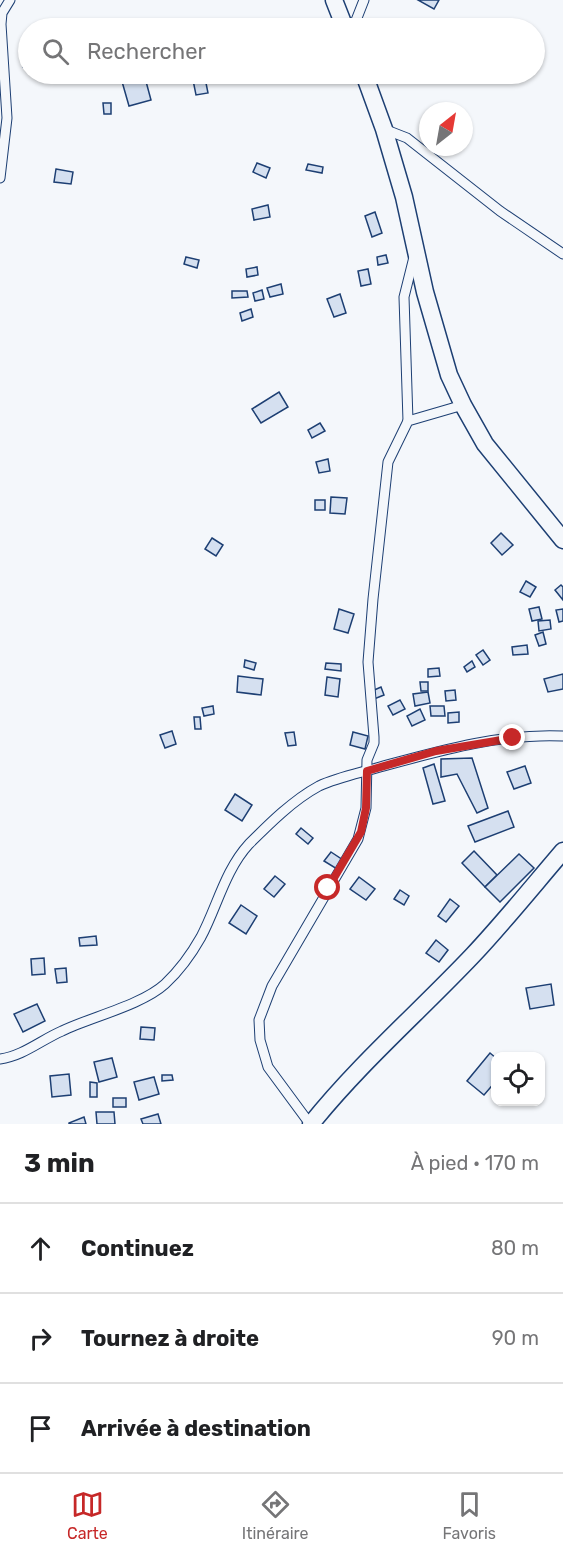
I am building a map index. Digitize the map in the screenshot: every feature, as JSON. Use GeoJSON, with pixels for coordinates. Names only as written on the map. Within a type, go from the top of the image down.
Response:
{"type":"FeatureCollection","features":[{"type":"Feature","properties":{"kind":"highway"},"geometry":{"type":"LineString","coordinates":[[334,0],[341,18]]}},
{"type":"Feature","properties":{"kind":"highway"},"geometry":{"type":"LineString","coordinates":[[367,84],[384,129],[404,197],[437,337],[449,375],[485,444],[563,540]]}},
{"type":"Feature","properties":{"kind":"highway"},"geometry":{"type":"LineString","coordinates":[[310,1124],[382,1044],[472,956],[563,851]]}},
{"type":"Feature","properties":{"kind":"street"},"geometry":{"type":"LineString","coordinates":[[0,178],[7,118],[1,52],[2,13],[10,0]]}},
{"type":"Feature","properties":{"kind":"street"},"geometry":{"type":"LineString","coordinates":[[357,18],[364,0]]}},
{"type":"Feature","properties":{"kind":"street"},"geometry":{"type":"LineString","coordinates":[[384,129],[406,138],[500,211],[563,254]]}},
{"type":"Feature","properties":{"kind":"street"},"geometry":{"type":"LineString","coordinates":[[310,1124],[268,1067],[260,1040],[259,1020],[272,986],[361,832],[366,808],[367,760],[374,743],[369,642],[388,462],[408,422],[404,297],[416,250]]}},
{"type":"Feature","properties":{"kind":"street"},"geometry":{"type":"LineString","coordinates":[[408,422],[463,405]]}},
{"type":"Feature","properties":{"kind":"street"},"geometry":{"type":"LineString","coordinates":[[0,1059],[20,1053],[58,1032],[148,995],[164,985],[191,953],[201,936],[239,857],[249,844],[307,793],[321,785],[350,775],[436,751],[534,735],[563,736]]}},
{"type":"Feature","properties":{"kind":"building"},"geometry":{"type":"Polygon","coordinates":[[[418,0],[439,0],[434,9],[418,0]]]}},
{"type":"Feature","properties":{"kind":"building"},"geometry":{"type":"Polygon","coordinates":[[[123,84],[147,84],[151,100],[129,106],[123,84]]]}},
{"type":"Feature","properties":{"kind":"building"},"geometry":{"type":"Polygon","coordinates":[[[194,84],[206,84],[208,93],[196,95],[194,84]]]}},
{"type":"Feature","properties":{"kind":"building"},"geometry":{"type":"Polygon","coordinates":[[[103,103],[111,103],[111,114],[104,114],[103,103]]]}},
{"type":"Feature","properties":{"kind":"building"},"geometry":{"type":"Polygon","coordinates":[[[257,163],[270,168],[266,178],[253,172],[257,163]]]}},
{"type":"Feature","properties":{"kind":"building"},"geometry":{"type":"Polygon","coordinates":[[[308,164],[323,167],[322,173],[306,170],[308,164]]]}},
{"type":"Feature","properties":{"kind":"building"},"geometry":{"type":"Polygon","coordinates":[[[56,169],[73,172],[71,184],[54,182],[56,169]]]}},
{"type":"Feature","properties":{"kind":"building"},"geometry":{"type":"Polygon","coordinates":[[[268,205],[270,217],[254,220],[252,209],[268,205]]]}},
{"type":"Feature","properties":{"kind":"building"},"geometry":{"type":"Polygon","coordinates":[[[375,212],[382,233],[372,237],[365,216],[375,212]]]}},
{"type":"Feature","properties":{"kind":"building"},"geometry":{"type":"Polygon","coordinates":[[[386,255],[388,263],[378,265],[377,257],[386,255]]]}},
{"type":"Feature","properties":{"kind":"building"},"geometry":{"type":"Polygon","coordinates":[[[186,257],[199,260],[197,268],[184,264],[186,257]]]}},
{"type":"Feature","properties":{"kind":"building"},"geometry":{"type":"Polygon","coordinates":[[[257,267],[258,275],[247,277],[246,269],[257,267]]]}},
{"type":"Feature","properties":{"kind":"building"},"geometry":{"type":"Polygon","coordinates":[[[368,269],[371,284],[361,286],[358,271],[368,269]]]}},
{"type":"Feature","properties":{"kind":"building"},"geometry":{"type":"Polygon","coordinates":[[[281,284],[283,294],[270,297],[267,288],[281,284]]]}},
{"type":"Feature","properties":{"kind":"building"},"geometry":{"type":"Polygon","coordinates":[[[262,290],[264,299],[255,301],[253,293],[262,290]]]}},
{"type":"Feature","properties":{"kind":"building"},"geometry":{"type":"Polygon","coordinates":[[[232,291],[247,291],[248,297],[232,298],[232,291]]]}},
{"type":"Feature","properties":{"kind":"building"},"geometry":{"type":"Polygon","coordinates":[[[340,294],[346,313],[334,317],[327,299],[340,294]]]}},
{"type":"Feature","properties":{"kind":"building"},"geometry":{"type":"Polygon","coordinates":[[[251,309],[253,317],[242,321],[240,313],[251,309]]]}},
{"type":"Feature","properties":{"kind":"building"},"geometry":{"type":"Polygon","coordinates":[[[279,392],[288,407],[261,423],[252,409],[279,392]]]}},
{"type":"Feature","properties":{"kind":"building"},"geometry":{"type":"Polygon","coordinates":[[[320,423],[325,431],[312,438],[308,430],[320,423]]]}},
{"type":"Feature","properties":{"kind":"building"},"geometry":{"type":"Polygon","coordinates":[[[328,459],[330,471],[319,473],[316,462],[328,459]]]}},
{"type":"Feature","properties":{"kind":"building"},"geometry":{"type":"Polygon","coordinates":[[[331,497],[347,498],[345,514],[330,513],[331,497]]]}},
{"type":"Feature","properties":{"kind":"building"},"geometry":{"type":"Polygon","coordinates":[[[315,500],[325,500],[325,510],[315,510],[315,500]]]}},
{"type":"Feature","properties":{"kind":"building"},"geometry":{"type":"Polygon","coordinates":[[[501,533],[513,545],[502,555],[491,543],[501,533]]]}},
{"type":"Feature","properties":{"kind":"building"},"geometry":{"type":"Polygon","coordinates":[[[212,538],[223,545],[216,556],[205,549],[212,538]]]}},
{"type":"Feature","properties":{"kind":"building"},"geometry":{"type":"Polygon","coordinates":[[[526,581],[536,587],[530,597],[520,592],[526,581]]]}},
{"type":"Feature","properties":{"kind":"building"},"geometry":{"type":"Polygon","coordinates":[[[561,585],[563,587],[563,600],[555,590],[561,585]]]}},
{"type":"Feature","properties":{"kind":"building"},"geometry":{"type":"Polygon","coordinates":[[[539,607],[542,619],[532,621],[529,609],[539,607]]]}},
{"type":"Feature","properties":{"kind":"building"},"geometry":{"type":"Polygon","coordinates":[[[339,609],[354,614],[348,633],[334,629],[339,609]]]}},
{"type":"Feature","properties":{"kind":"building"},"geometry":{"type":"Polygon","coordinates":[[[563,609],[563,621],[559,622],[556,610],[563,609]]]}},
{"type":"Feature","properties":{"kind":"building"},"geometry":{"type":"Polygon","coordinates":[[[550,620],[551,629],[539,631],[538,621],[550,620]]]}},
{"type":"Feature","properties":{"kind":"building"},"geometry":{"type":"Polygon","coordinates":[[[543,632],[546,644],[539,646],[535,635],[543,632]]]}},
{"type":"Feature","properties":{"kind":"building"},"geometry":{"type":"Polygon","coordinates":[[[527,645],[528,654],[513,655],[512,647],[527,645]]]}},
{"type":"Feature","properties":{"kind":"building"},"geometry":{"type":"Polygon","coordinates":[[[483,650],[490,660],[483,665],[476,655],[483,650]]]}},
{"type":"Feature","properties":{"kind":"building"},"geometry":{"type":"Polygon","coordinates":[[[245,660],[256,663],[254,670],[244,667],[245,660]]]}},
{"type":"Feature","properties":{"kind":"building"},"geometry":{"type":"Polygon","coordinates":[[[472,661],[475,667],[467,672],[464,667],[472,661]]]}},
{"type":"Feature","properties":{"kind":"building"},"geometry":{"type":"Polygon","coordinates":[[[326,663],[341,664],[341,671],[325,669],[326,663]]]}},
{"type":"Feature","properties":{"kind":"building"},"geometry":{"type":"Polygon","coordinates":[[[439,668],[440,676],[428,677],[428,669],[439,668]]]}},
{"type":"Feature","properties":{"kind":"building"},"geometry":{"type":"Polygon","coordinates":[[[563,674],[563,689],[548,692],[544,679],[563,674]]]}},
{"type":"Feature","properties":{"kind":"building"},"geometry":{"type":"Polygon","coordinates":[[[238,676],[263,679],[261,695],[237,692],[238,676]]]}},
{"type":"Feature","properties":{"kind":"building"},"geometry":{"type":"Polygon","coordinates":[[[327,677],[340,679],[338,697],[325,695],[327,677]]]}},
{"type":"Feature","properties":{"kind":"building"},"geometry":{"type":"Polygon","coordinates":[[[420,682],[428,682],[428,691],[421,691],[420,682]]]}},
{"type":"Feature","properties":{"kind":"building"},"geometry":{"type":"Polygon","coordinates":[[[381,687],[384,695],[374,699],[372,691],[381,687]]]}},
{"type":"Feature","properties":{"kind":"building"},"geometry":{"type":"Polygon","coordinates":[[[455,690],[456,700],[446,701],[445,691],[455,690]]]}},
{"type":"Feature","properties":{"kind":"building"},"geometry":{"type":"Polygon","coordinates":[[[428,692],[430,703],[415,706],[413,694],[428,692]]]}},
{"type":"Feature","properties":{"kind":"building"},"geometry":{"type":"Polygon","coordinates":[[[400,700],[405,709],[393,715],[388,706],[400,700]]]}},
{"type":"Feature","properties":{"kind":"building"},"geometry":{"type":"Polygon","coordinates":[[[213,706],[214,714],[204,716],[202,708],[213,706]]]}},
{"type":"Feature","properties":{"kind":"building"},"geometry":{"type":"Polygon","coordinates":[[[430,706],[444,706],[445,716],[431,716],[430,706]]]}},
{"type":"Feature","properties":{"kind":"building"},"geometry":{"type":"Polygon","coordinates":[[[420,709],[425,720],[412,726],[407,716],[420,709]]]}},
{"type":"Feature","properties":{"kind":"building"},"geometry":{"type":"Polygon","coordinates":[[[459,712],[459,722],[448,723],[448,713],[459,712]]]}},
{"type":"Feature","properties":{"kind":"building"},"geometry":{"type":"Polygon","coordinates":[[[194,717],[200,717],[201,729],[195,729],[194,717]]]}},
{"type":"Feature","properties":{"kind":"building"},"geometry":{"type":"Polygon","coordinates":[[[172,731],[176,744],[165,748],[160,735],[172,731]]]}},
{"type":"Feature","properties":{"kind":"building"},"geometry":{"type":"Polygon","coordinates":[[[294,732],[296,745],[288,746],[285,733],[294,732]]]}},
{"type":"Feature","properties":{"kind":"building"},"geometry":{"type":"Polygon","coordinates":[[[353,732],[368,736],[365,749],[350,745],[353,732]]]}},
{"type":"Feature","properties":{"kind":"building"},"geometry":{"type":"Polygon","coordinates":[[[472,758],[488,808],[477,813],[457,774],[441,777],[441,759],[472,758]]]}},
{"type":"Feature","properties":{"kind":"building"},"geometry":{"type":"Polygon","coordinates":[[[434,764],[445,801],[433,804],[423,768],[434,764]]]}},
{"type":"Feature","properties":{"kind":"building"},"geometry":{"type":"Polygon","coordinates":[[[525,766],[531,783],[514,789],[507,772],[525,766]]]}},
{"type":"Feature","properties":{"kind":"building"},"geometry":{"type":"Polygon","coordinates":[[[235,794],[252,805],[242,821],[225,810],[235,794]]]}},
{"type":"Feature","properties":{"kind":"building"},"geometry":{"type":"Polygon","coordinates":[[[508,811],[514,827],[475,842],[468,826],[508,811]]]}},
{"type":"Feature","properties":{"kind":"building"},"geometry":{"type":"Polygon","coordinates":[[[301,828],[313,838],[308,844],[296,834],[301,828]]]}},
{"type":"Feature","properties":{"kind":"building"},"geometry":{"type":"Polygon","coordinates":[[[474,851],[497,875],[485,887],[462,863],[474,851]]]}},
{"type":"Feature","properties":{"kind":"building"},"geometry":{"type":"Polygon","coordinates":[[[331,852],[343,860],[337,869],[324,861],[331,852]]]}},
{"type":"Feature","properties":{"kind":"building"},"geometry":{"type":"Polygon","coordinates":[[[519,854],[534,868],[500,902],[485,887],[519,854]]]}},
{"type":"Feature","properties":{"kind":"building"},"geometry":{"type":"Polygon","coordinates":[[[275,876],[285,884],[274,897],[264,889],[275,876]]]}},
{"type":"Feature","properties":{"kind":"building"},"geometry":{"type":"Polygon","coordinates":[[[359,877],[375,889],[366,900],[350,889],[359,877]]]}},
{"type":"Feature","properties":{"kind":"building"},"geometry":{"type":"Polygon","coordinates":[[[400,890],[409,896],[404,905],[394,899],[400,890]]]}},
{"type":"Feature","properties":{"kind":"building"},"geometry":{"type":"Polygon","coordinates":[[[450,899],[459,906],[446,922],[438,916],[450,899]]]}},
{"type":"Feature","properties":{"kind":"building"},"geometry":{"type":"Polygon","coordinates":[[[241,905],[257,916],[246,934],[229,923],[241,905]]]}},
{"type":"Feature","properties":{"kind":"building"},"geometry":{"type":"Polygon","coordinates":[[[96,936],[97,945],[80,946],[79,938],[96,936]]]}},
{"type":"Feature","properties":{"kind":"building"},"geometry":{"type":"Polygon","coordinates":[[[436,940],[448,950],[439,962],[426,953],[436,940]]]}},
{"type":"Feature","properties":{"kind":"building"},"geometry":{"type":"Polygon","coordinates":[[[44,958],[45,974],[32,975],[31,959],[44,958]]]}},
{"type":"Feature","properties":{"kind":"building"},"geometry":{"type":"Polygon","coordinates":[[[66,968],[67,982],[57,983],[55,969],[66,968]]]}},
{"type":"Feature","properties":{"kind":"building"},"geometry":{"type":"Polygon","coordinates":[[[551,984],[554,1005],[530,1009],[526,988],[551,984]]]}},
{"type":"Feature","properties":{"kind":"building"},"geometry":{"type":"Polygon","coordinates":[[[37,1004],[45,1021],[23,1032],[14,1014],[37,1004]]]}},
{"type":"Feature","properties":{"kind":"building"},"geometry":{"type":"Polygon","coordinates":[[[141,1027],[155,1028],[154,1040],[140,1039],[141,1027]]]}},
{"type":"Feature","properties":{"kind":"building"},"geometry":{"type":"Polygon","coordinates":[[[491,1054],[491,1087],[484,1095],[467,1081],[491,1054]]]}},
{"type":"Feature","properties":{"kind":"building"},"geometry":{"type":"Polygon","coordinates":[[[112,1058],[117,1077],[99,1082],[94,1062],[112,1058]]]}},
{"type":"Feature","properties":{"kind":"building"},"geometry":{"type":"Polygon","coordinates":[[[69,1074],[71,1095],[52,1097],[50,1076],[69,1074]]]}},
{"type":"Feature","properties":{"kind":"building"},"geometry":{"type":"Polygon","coordinates":[[[162,1075],[172,1075],[173,1080],[162,1081],[162,1075]]]}},
{"type":"Feature","properties":{"kind":"building"},"geometry":{"type":"Polygon","coordinates":[[[154,1077],[159,1094],[139,1100],[134,1082],[154,1077]]]}},
{"type":"Feature","properties":{"kind":"building"},"geometry":{"type":"Polygon","coordinates":[[[90,1082],[97,1083],[97,1097],[90,1097],[90,1082]]]}},
{"type":"Feature","properties":{"kind":"building"},"geometry":{"type":"Polygon","coordinates":[[[113,1098],[126,1098],[126,1107],[113,1107],[113,1098]]]}},
{"type":"Feature","properties":{"kind":"building"},"geometry":{"type":"Polygon","coordinates":[[[96,1112],[114,1112],[115,1124],[97,1124],[96,1112]]]}},
{"type":"Feature","properties":{"kind":"building"},"geometry":{"type":"Polygon","coordinates":[[[158,1114],[161,1124],[143,1124],[141,1119],[158,1114]]]}},
{"type":"Feature","properties":{"kind":"building"},"geometry":{"type":"Polygon","coordinates":[[[84,1117],[86,1124],[69,1124],[69,1123],[84,1117]]]}},
{"type":"Feature","properties":{"kind":"route"},"geometry":{"type":"LineString","coordinates":[[328,888],[361,832],[366,808],[367,771],[436,751],[513,738]]}}]}
